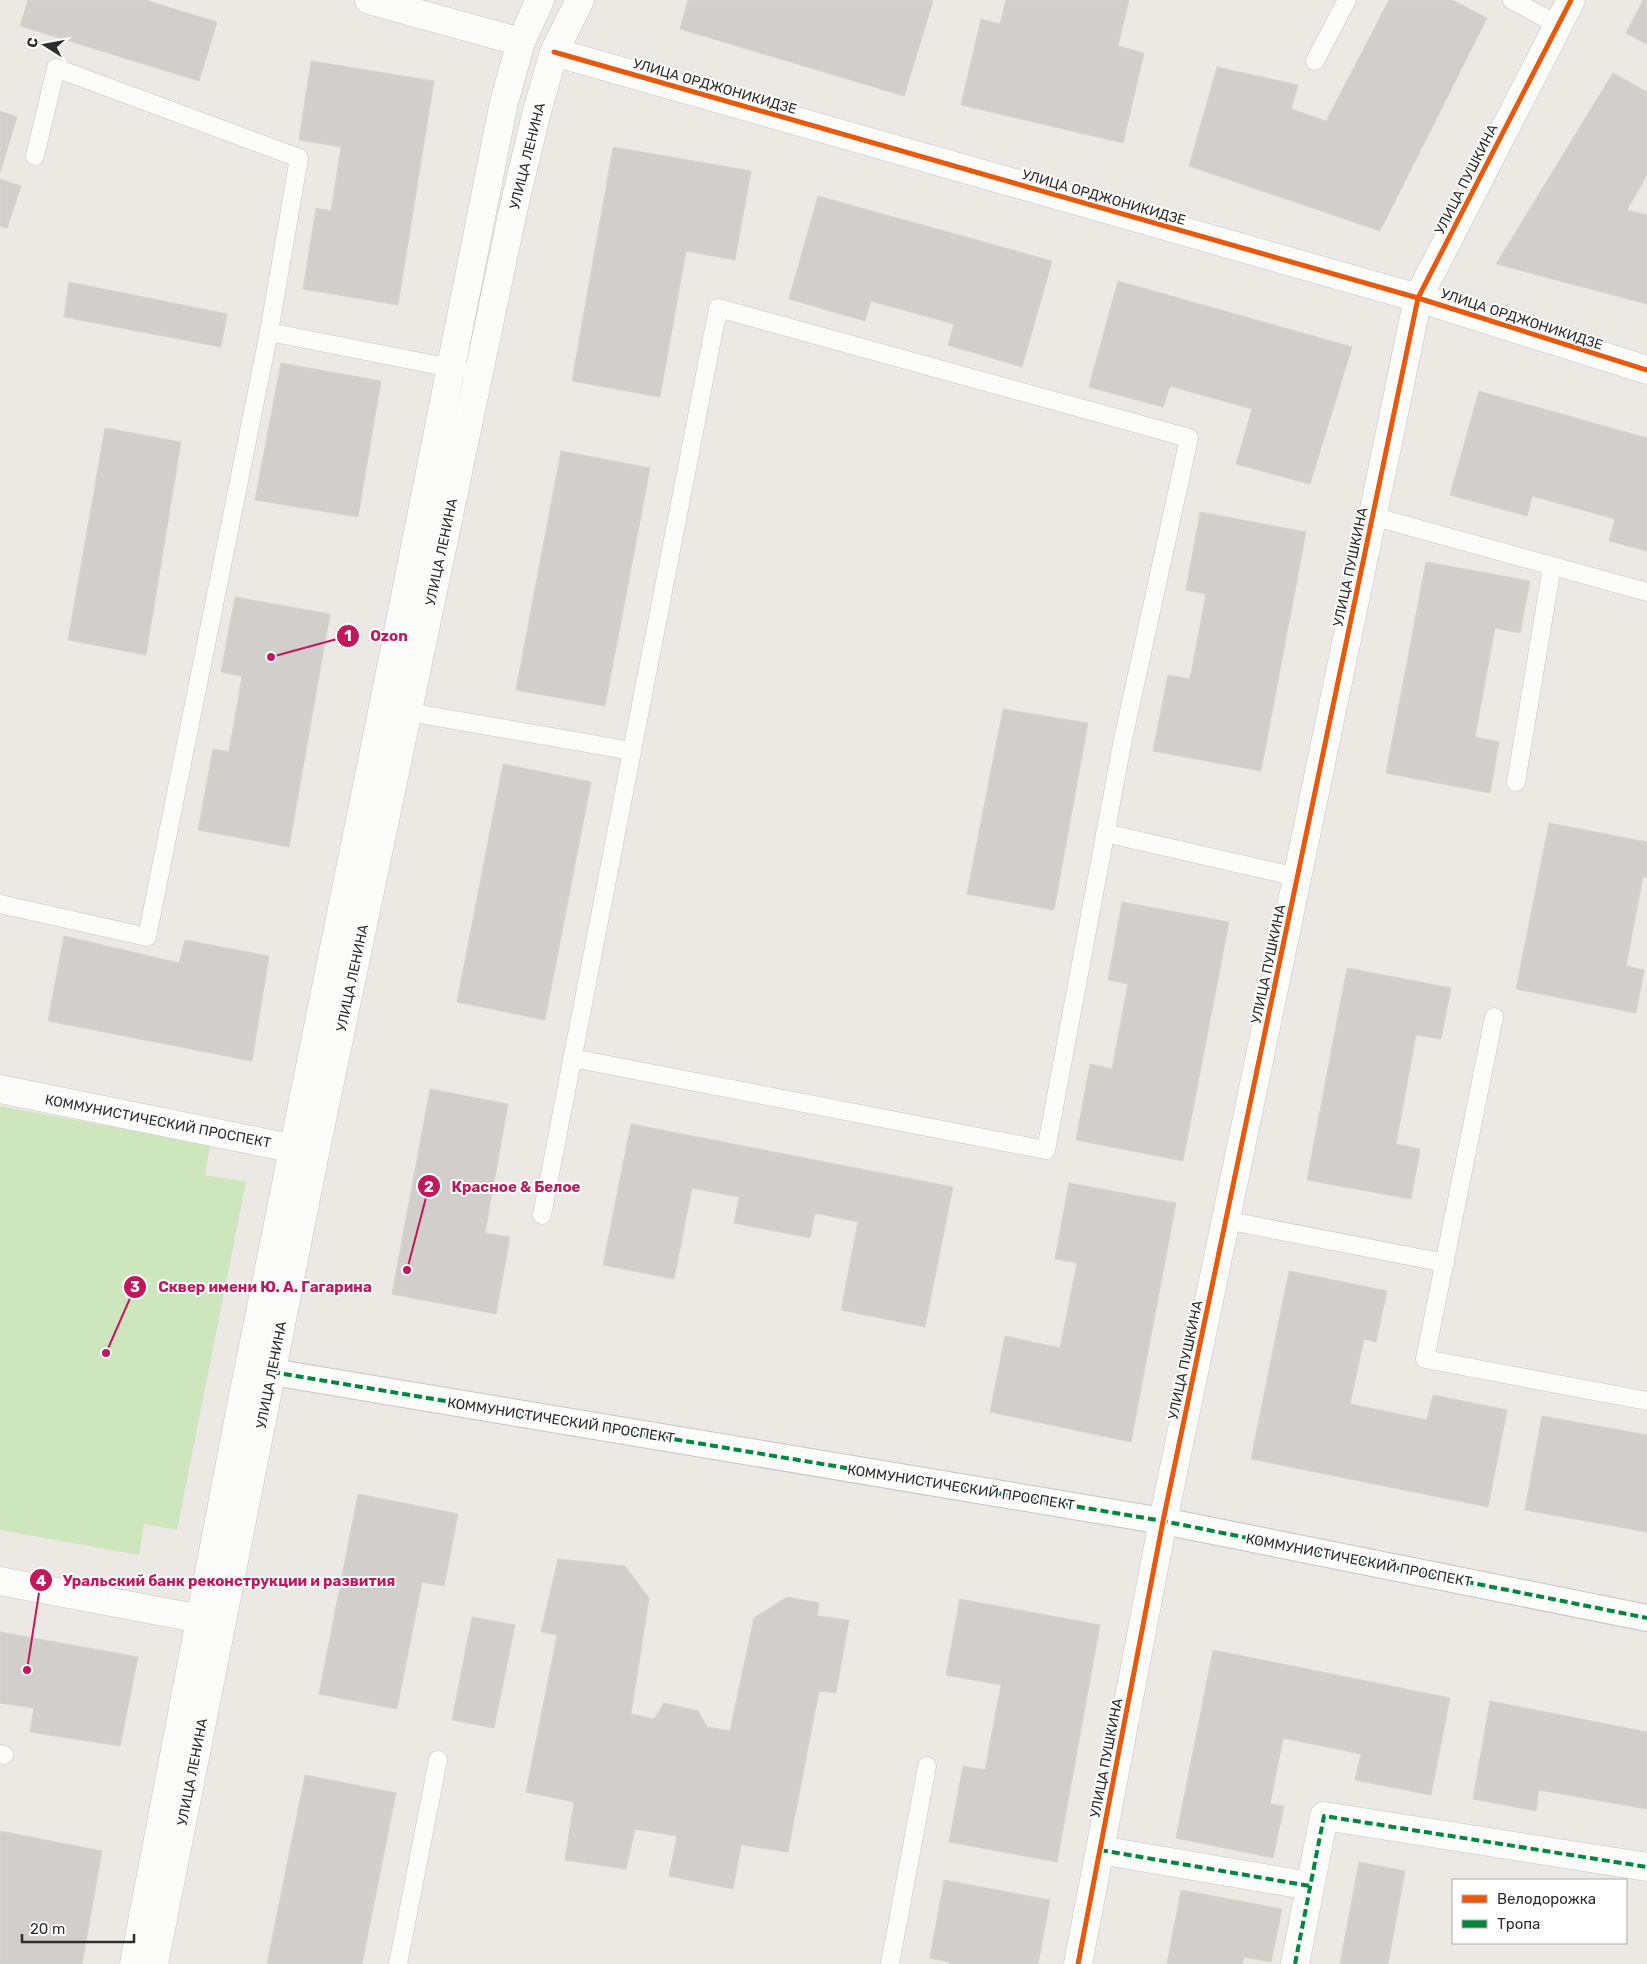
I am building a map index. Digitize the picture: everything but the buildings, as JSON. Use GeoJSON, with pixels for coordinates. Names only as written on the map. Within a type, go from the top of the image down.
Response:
{"type":"FeatureCollection","features":[{"type":"Feature","properties":{"kind":"street","name":"УЛИЦА ОРДЖОНИКИДЗЕ"},"geometry":{"type":"LineString","coordinates":[[369,0],[1418,298],[1647,370]]}},
{"type":"Feature","properties":{"kind":"street"},"geometry":{"type":"LineString","coordinates":[[396,710],[452,369],[504,102],[521,42],[540,0]]}},
{"type":"Feature","properties":{"kind":"street","name":"УЛИЦА ЛЕНИНА"},"geometry":{"type":"LineString","coordinates":[[154,1964],[211,1621],[272,1372],[304,1151],[396,710],[479,372],[512,215],[537,111],[554,52],[580,0]]}},
{"type":"Feature","properties":{"kind":"street","name":"УЛИЦА ПУШКИНА"},"geometry":{"type":"LineString","coordinates":[[1078,1964],[1163,1521],[1418,298],[1572,0]]}},
{"type":"Feature","properties":{"kind":"street","name":"КОММУНИСТИЧЕСКИЙ ПРОСПЕКТ"},"geometry":{"type":"LineString","coordinates":[[0,1090],[304,1151]]}},
{"type":"Feature","properties":{"kind":"street"},"geometry":{"type":"LineString","coordinates":[[134,1964],[211,1621],[242,1396],[304,1151]]}},
{"type":"Feature","properties":{"kind":"street","name":"КОММУНИСТИЧЕСКИЙ ПРОСПЕКТ"},"geometry":{"type":"LineString","coordinates":[[272,1372],[1163,1521],[1647,1618]]}},
{"type":"Feature","properties":{"kind":"street"},"geometry":{"type":"LineString","coordinates":[[0,1581],[211,1621]]}},
{"type":"Feature","properties":{"kind":"street"},"geometry":{"type":"LineString","coordinates":[[1295,1964],[1324,1816],[1647,1867]]}},
{"type":"Feature","properties":{"kind":"street"},"geometry":{"type":"LineString","coordinates":[[1100,1850],[1310,1886]]}},
{"type":"Feature","properties":{"kind":"lane"},"geometry":{"type":"LineString","coordinates":[[1315,61],[1347,0]]}},
{"type":"Feature","properties":{"kind":"lane"},"geometry":{"type":"LineString","coordinates":[[1512,0],[1558,25]]}},
{"type":"Feature","properties":{"kind":"lane"},"geometry":{"type":"LineString","coordinates":[[0,904],[147,937],[269,332],[299,158],[56,68],[35,156]]}},
{"type":"Feature","properties":{"kind":"lane"},"geometry":{"type":"LineString","coordinates":[[542,1215],[572,1058],[718,308],[1189,438],[1122,739],[1046,1150],[572,1058]]}},
{"type":"Feature","properties":{"kind":"lane"},"geometry":{"type":"LineString","coordinates":[[269,332],[452,369],[479,372]]}},
{"type":"Feature","properties":{"kind":"lane"},"geometry":{"type":"LineString","coordinates":[[1372,516],[1647,592]]}},
{"type":"Feature","properties":{"kind":"lane"},"geometry":{"type":"LineString","coordinates":[[1516,782],[1552,566]]}},
{"type":"Feature","properties":{"kind":"lane"},"geometry":{"type":"LineString","coordinates":[[396,710],[632,751]]}},
{"type":"Feature","properties":{"kind":"lane"},"geometry":{"type":"LineString","coordinates":[[1105,834],[1297,877]]}},
{"type":"Feature","properties":{"kind":"lane"},"geometry":{"type":"LineString","coordinates":[[1494,1018],[1425,1359],[1647,1401]]}},
{"type":"Feature","properties":{"kind":"lane"},"geometry":{"type":"LineString","coordinates":[[1226,1220],[1445,1263]]}},
{"type":"Feature","properties":{"kind":"lane"},"geometry":{"type":"LineString","coordinates":[[398,1964],[438,1760]]}},
{"type":"Feature","properties":{"kind":"lane"},"geometry":{"type":"LineString","coordinates":[[890,1964],[927,1766]]}},
{"type":"Feature","properties":{"kind":"green space"},"geometry":{"type":"Polygon","coordinates":[[[0,1106],[210,1145],[205,1175],[246,1182],[177,1530],[144,1524],[139,1555],[0,1530],[0,1106]]]}},
{"type":"Feature","properties":{"kind":"marked path"},"geometry":{"type":"LineString","coordinates":[[272,1372],[1163,1521],[1647,1618]]}},
{"type":"Feature","properties":{"kind":"marked path"},"geometry":{"type":"LineString","coordinates":[[1295,1964],[1324,1816],[1647,1867]]}},
{"type":"Feature","properties":{"kind":"marked path"},"geometry":{"type":"LineString","coordinates":[[1100,1850],[1310,1886]]}},
{"type":"Feature","properties":{"kind":"cycle path"},"geometry":{"type":"LineString","coordinates":[[1078,1964],[1163,1521],[1418,298],[1571,0]]}},
{"type":"Feature","properties":{"kind":"cycle path"},"geometry":{"type":"LineString","coordinates":[[554,52],[1418,298],[1647,370]]}},
{"type":"Feature","properties":{"kind":"place","name":"Ozon"},"geometry":{"type":"Point","coordinates":[271,657]}},
{"type":"Feature","properties":{"kind":"place","name":"Красное & Белое"},"geometry":{"type":"Point","coordinates":[407,1270]}},
{"type":"Feature","properties":{"kind":"place","name":"Сквер имени Ю. А. Гагарина"},"geometry":{"type":"Point","coordinates":[106,1353]}},
{"type":"Feature","properties":{"kind":"place","name":"Уральский банк реконструкции и развития"},"geometry":{"type":"Point","coordinates":[27,1670]}}]}
